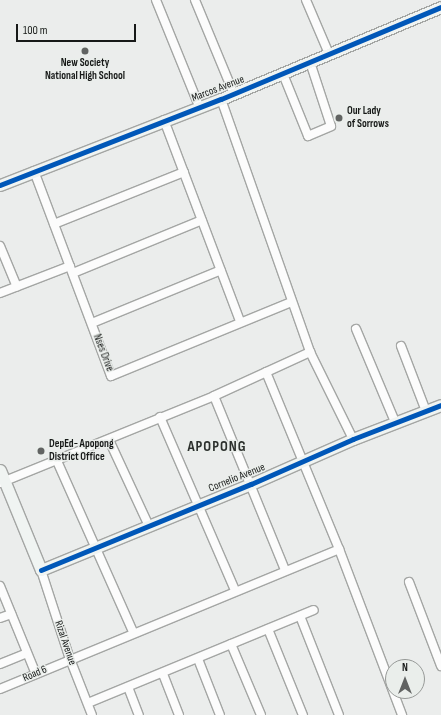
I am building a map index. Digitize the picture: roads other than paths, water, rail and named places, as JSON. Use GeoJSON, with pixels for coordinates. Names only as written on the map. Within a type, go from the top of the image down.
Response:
{"type":"FeatureCollection","features":[{"type":"Feature","properties":{"kind":"street"},"geometry":{"type":"LineString","coordinates":[[156,0],[199,106]]}},
{"type":"Feature","properties":{"kind":"street"},"geometry":{"type":"LineString","coordinates":[[195,0],[234,94]]}},
{"type":"Feature","properties":{"kind":"street"},"geometry":{"type":"LineString","coordinates":[[306,0],[330,54]]}},
{"type":"Feature","properties":{"kind":"street","name":"Marcos Avenue"},"geometry":{"type":"LineString","coordinates":[[0,185],[199,106],[234,94],[441,7]]}},
{"type":"Feature","properties":{"kind":"street"},"geometry":{"type":"LineString","coordinates":[[283,74],[308,136],[331,126],[310,62]]}},
{"type":"Feature","properties":{"kind":"street"},"geometry":{"type":"LineString","coordinates":[[221,99],[291,302],[310,352],[353,439]]}},
{"type":"Feature","properties":{"kind":"street"},"geometry":{"type":"LineString","coordinates":[[164,120],[240,322]]}},
{"type":"Feature","properties":{"kind":"street","name":"Nses Drive"},"geometry":{"type":"LineString","coordinates":[[34,171],[111,376],[291,302]]}},
{"type":"Feature","properties":{"kind":"street"},"geometry":{"type":"LineString","coordinates":[[54,224],[184,172]]}},
{"type":"Feature","properties":{"kind":"street"},"geometry":{"type":"LineString","coordinates":[[0,293],[72,270],[202,220]]}},
{"type":"Feature","properties":{"kind":"street"},"geometry":{"type":"LineString","coordinates":[[0,246],[17,287]]}},
{"type":"Feature","properties":{"kind":"street"},"geometry":{"type":"LineString","coordinates":[[92,323],[221,270]]}},
{"type":"Feature","properties":{"kind":"street"},"geometry":{"type":"LineString","coordinates":[[356,330],[395,422]]}},
{"type":"Feature","properties":{"kind":"street"},"geometry":{"type":"LineString","coordinates":[[401,346],[426,411]]}},
{"type":"Feature","properties":{"kind":"street"},"geometry":{"type":"LineString","coordinates":[[2,482],[109,440],[160,417],[214,396],[310,352]]}},
{"type":"Feature","properties":{"kind":"street"},"geometry":{"type":"LineString","coordinates":[[266,372],[301,462],[339,549],[402,715]]}},
{"type":"Feature","properties":{"kind":"street"},"geometry":{"type":"LineString","coordinates":[[214,396],[285,570]]}},
{"type":"Feature","properties":{"kind":"street","name":"Cornelio Avenue"},"geometry":{"type":"LineString","coordinates":[[41,570],[149,526],[198,504],[251,484],[353,439],[441,405]]}},
{"type":"Feature","properties":{"kind":"street"},"geometry":{"type":"LineString","coordinates":[[160,417],[235,590]]}},
{"type":"Feature","properties":{"kind":"street"},"geometry":{"type":"LineString","coordinates":[[109,440],[149,526]]}},
{"type":"Feature","properties":{"kind":"street"},"geometry":{"type":"LineString","coordinates":[[57,461],[133,632]]}},
{"type":"Feature","properties":{"kind":"street"},"geometry":{"type":"LineString","coordinates":[[0,470],[2,482],[41,570]]}},
{"type":"Feature","properties":{"kind":"street","name":"Road 6"},"geometry":{"type":"LineString","coordinates":[[0,689],[133,632],[339,549]]}},
{"type":"Feature","properties":{"kind":"street","name":"Rizal Avenue"},"geometry":{"type":"LineString","coordinates":[[41,570],[70,660],[92,715]]}},
{"type":"Feature","properties":{"kind":"street"},"geometry":{"type":"LineString","coordinates":[[409,582],[441,666]]}},
{"type":"Feature","properties":{"kind":"street"},"geometry":{"type":"LineString","coordinates":[[0,586],[36,674]]}},
{"type":"Feature","properties":{"kind":"street"},"geometry":{"type":"LineString","coordinates":[[88,703],[163,674],[314,610]]}},
{"type":"Feature","properties":{"kind":"street"},"geometry":{"type":"LineString","coordinates":[[0,618],[11,614]]}},
{"type":"Feature","properties":{"kind":"street"},"geometry":{"type":"LineString","coordinates":[[300,616],[339,715]]}},
{"type":"Feature","properties":{"kind":"street"},"geometry":{"type":"LineString","coordinates":[[268,629],[303,715]]}},
{"type":"Feature","properties":{"kind":"street"},"geometry":{"type":"LineString","coordinates":[[231,644],[260,715]]}},
{"type":"Feature","properties":{"kind":"street"},"geometry":{"type":"LineString","coordinates":[[0,664],[27,653]]}},
{"type":"Feature","properties":{"kind":"street"},"geometry":{"type":"LineString","coordinates":[[198,659],[220,715]]}},
{"type":"Feature","properties":{"kind":"street"},"geometry":{"type":"LineString","coordinates":[[163,674],[179,715]]}},
{"type":"Feature","properties":{"kind":"street"},"geometry":{"type":"LineString","coordinates":[[128,687],[139,715]]}},
{"type":"Feature","properties":{"kind":"place","name":"New Society National High School"},"geometry":{"type":"Point","coordinates":[85,51]}},
{"type":"Feature","properties":{"kind":"place","name":"Our Lady of Sorrows"},"geometry":{"type":"Point","coordinates":[339,118]}},
{"type":"Feature","properties":{"kind":"place","name":"DepEd- Apopong District Office"},"geometry":{"type":"Point","coordinates":[41,451]}},
{"type":"Feature","properties":{"kind":"district","name":"APOPONG"},"geometry":{"type":"Point","coordinates":[217,447]}}]}
